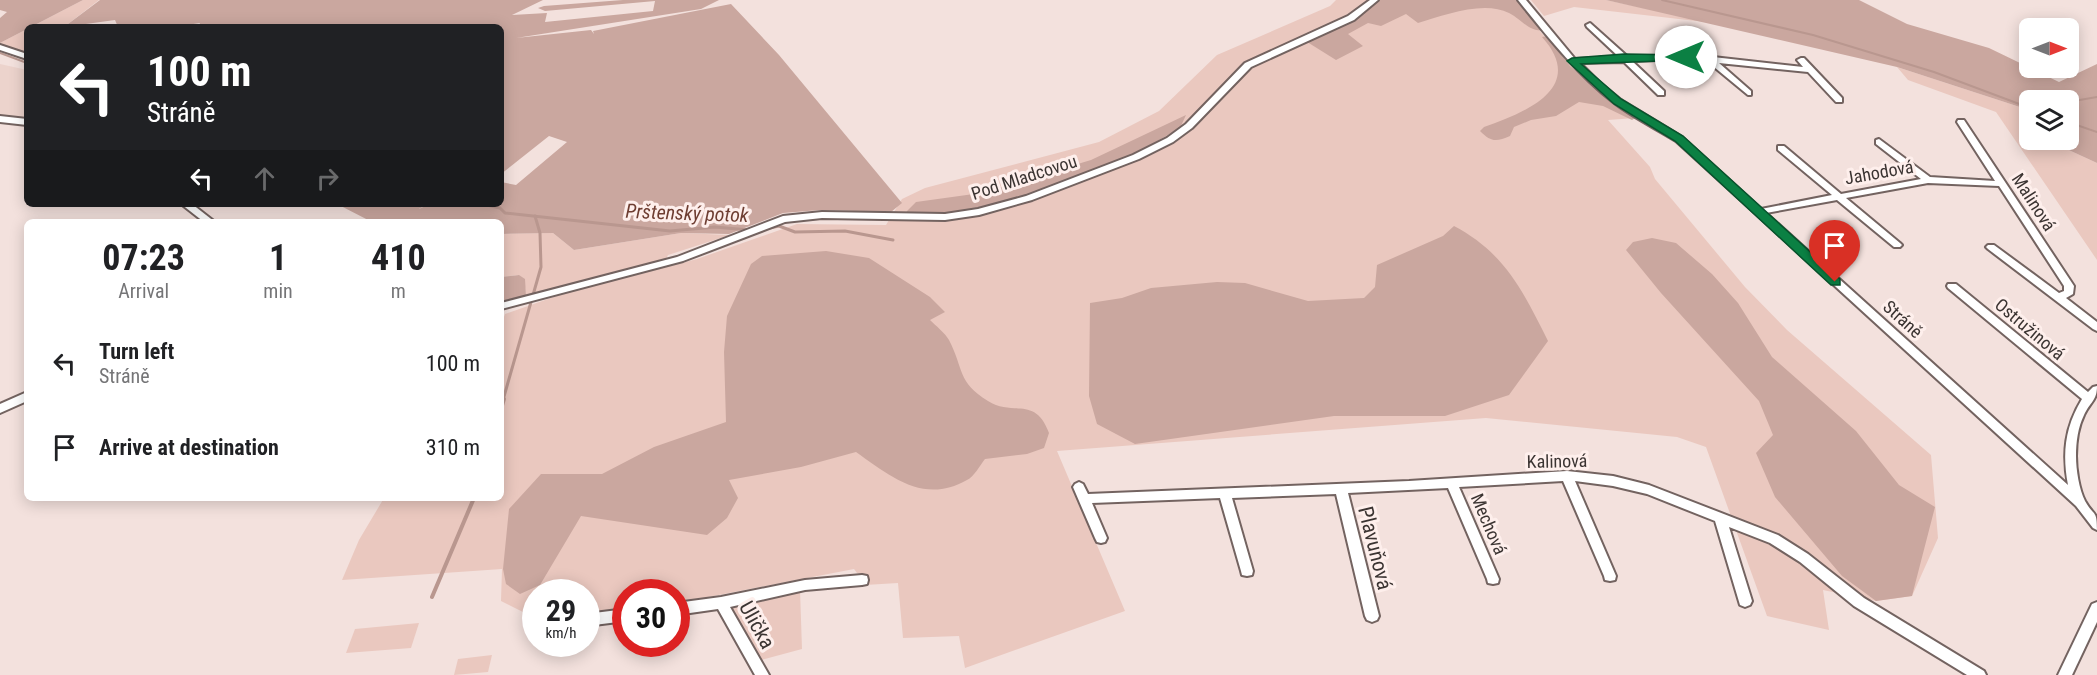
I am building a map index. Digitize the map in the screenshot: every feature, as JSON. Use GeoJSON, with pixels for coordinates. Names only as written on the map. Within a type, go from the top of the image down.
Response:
{"type":"FeatureCollection","features":[{"type":"Feature","properties":{"kind":"street","name":"Pod Mladcovou"},"geometry":{"type":"LineString","coordinates":[[504,305],[680,259],[764,226],[804,216],[923,218],[965,215],[1029,198],[1136,157],[1170,140],[1197,118],[1248,65],[1351,18],[1374,0]]}},
{"type":"Feature","properties":{"kind":"street","name":"Stráně"},"geometry":{"type":"LineString","coordinates":[[1522,0],[1572,61],[1618,102],[1679,139],[2080,503],[2097,525]]}},
{"type":"Feature","properties":{"kind":"street"},"geometry":{"type":"LineString","coordinates":[[1590,25],[1661,93]]}},
{"type":"Feature","properties":{"kind":"street"},"geometry":{"type":"LineString","coordinates":[[1685,38],[1748,93]]}},
{"type":"Feature","properties":{"kind":"street"},"geometry":{"type":"LineString","coordinates":[[0,48],[24,56]]}},
{"type":"Feature","properties":{"kind":"street"},"geometry":{"type":"LineString","coordinates":[[1572,61],[1624,57],[1708,58],[1810,70]]}},
{"type":"Feature","properties":{"kind":"street"},"geometry":{"type":"LineString","coordinates":[[1801,60],[1839,100]]}},
{"type":"Feature","properties":{"kind":"street"},"geometry":{"type":"LineString","coordinates":[[0,119],[24,122]]}},
{"type":"Feature","properties":{"kind":"street","name":"Malinová"},"geometry":{"type":"LineString","coordinates":[[1961,122],[2069,286],[2069,292],[2059,298]]}},
{"type":"Feature","properties":{"kind":"street","name":"Jahodová"},"geometry":{"type":"LineString","coordinates":[[1879,142],[1928,180]]}},
{"type":"Feature","properties":{"kind":"street","name":"Jahodová"},"geometry":{"type":"LineString","coordinates":[[1781,148],[1897,244]]}},
{"type":"Feature","properties":{"kind":"street","name":"Jahodová"},"geometry":{"type":"LineString","coordinates":[[1758,212],[1928,180],[2003,184]]}},
{"type":"Feature","properties":{"kind":"street"},"geometry":{"type":"LineString","coordinates":[[190,207],[206,219]]}},
{"type":"Feature","properties":{"kind":"street"},"geometry":{"type":"LineString","coordinates":[[1992,247],[2097,327]]}},
{"type":"Feature","properties":{"kind":"street","name":"Ostružinová"},"geometry":{"type":"LineString","coordinates":[[1952,286],[2092,394]]}},
{"type":"Feature","properties":{"kind":"street"},"geometry":{"type":"LineString","coordinates":[[2080,503],[2070,474],[2069,445],[2092,394]]}},
{"type":"Feature","properties":{"kind":"street"},"geometry":{"type":"LineString","coordinates":[[0,409],[24,397]]}},
{"type":"Feature","properties":{"kind":"street"},"geometry":{"type":"LineString","coordinates":[[1568,476],[1610,576]]}},
{"type":"Feature","properties":{"kind":"street","name":"Kalinová"},"geometry":{"type":"LineString","coordinates":[[1101,538],[1081,493],[1225,493],[1341,489],[1568,476],[1613,481],[1649,490],[1774,539],[1804,558],[1859,602],[1979,675]]}},
{"type":"Feature","properties":{"kind":"street","name":"Mechová"},"geometry":{"type":"LineString","coordinates":[[1452,484],[1493,579]]}},
{"type":"Feature","properties":{"kind":"street","name":"Plavuňová"},"geometry":{"type":"LineString","coordinates":[[1341,489],[1372,616]]}},
{"type":"Feature","properties":{"kind":"street"},"geometry":{"type":"LineString","coordinates":[[1225,493],[1247,571]]}},
{"type":"Feature","properties":{"kind":"street"},"geometry":{"type":"LineString","coordinates":[[1720,517],[1744,601]]}},
{"type":"Feature","properties":{"kind":"street"},"geometry":{"type":"LineString","coordinates":[[721,603],[805,585],[862,580]]}},
{"type":"Feature","properties":{"kind":"street","name":"Ulička"},"geometry":{"type":"LineString","coordinates":[[690,607],[721,603],[762,675]]}},
{"type":"Feature","properties":{"kind":"street"},"geometry":{"type":"LineString","coordinates":[[2066,675],[2097,608]]}},
{"type":"Feature","properties":{"kind":"shaded area"},"geometry":{"type":"Polygon","coordinates":[[[0,0],[83,0],[37,24],[24,24],[24,31],[0,43],[0,18],[7,12],[0,10],[0,0]]]}},
{"type":"Feature","properties":{"kind":"shaded area"},"geometry":{"type":"Polygon","coordinates":[[[83,0],[99,0],[68,24],[37,24],[83,0]]]}},
{"type":"Feature","properties":{"kind":"shaded area"},"geometry":{"type":"Polygon","coordinates":[[[100,0],[543,0],[512,15],[547,13],[545,22],[653,11],[655,1],[545,11],[538,8],[544,6],[623,0],[719,0],[701,9],[516,38],[591,30],[594,34],[593,31],[731,4],[779,55],[902,203],[891,212],[820,210],[783,213],[729,234],[681,233],[574,250],[553,233],[504,234],[504,219],[366,219],[343,207],[422,207],[419,209],[423,207],[504,207],[504,183],[516,185],[567,142],[549,136],[504,172],[504,24],[117,24],[115,20],[68,24],[100,0]]]}},
{"type":"Feature","properties":{"kind":"shaded area"},"geometry":{"type":"Polygon","coordinates":[[[1336,0],[1516,0],[1555,49],[1585,79],[1635,118],[1608,120],[1650,167],[1655,179],[1745,287],[1787,330],[1931,455],[1938,538],[1912,596],[1876,601],[1823,590],[1829,630],[1767,616],[1706,447],[1677,437],[1486,418],[1057,451],[1125,611],[965,668],[959,636],[903,638],[898,583],[865,585],[866,576],[857,573],[854,569],[690,601],[690,579],[612,579],[612,610],[600,611],[600,579],[522,579],[522,612],[501,601],[502,569],[342,580],[359,540],[382,501],[504,501],[505,314],[565,293],[697,259],[797,224],[886,225],[902,199],[925,188],[1099,142],[1159,111],[1217,55],[1330,6],[1336,0]]]}},
{"type":"Feature","properties":{"kind":"shaded area"},"geometry":{"type":"Polygon","coordinates":[[[1380,0],[1519,0],[1534,21],[1545,31],[1530,27],[1499,9],[1476,8],[1418,23],[1406,14],[1381,26],[1368,23],[1348,34],[1363,46],[1336,60],[1304,40],[1350,22],[1380,0]]]}},
{"type":"Feature","properties":{"kind":"shaded area"},"geometry":{"type":"Polygon","coordinates":[[[1531,0],[1606,0],[1714,23],[1574,7],[1544,16],[1531,0]]]}},
{"type":"Feature","properties":{"kind":"shaded area"},"geometry":{"type":"Polygon","coordinates":[[[1606,0],[1859,0],[1907,24],[1989,48],[2019,63],[2019,78],[2051,78],[2059,82],[2067,78],[2079,78],[2079,73],[2097,64],[2097,163],[2069,150],[2079,150],[2079,90],[2019,90],[2019,107],[1897,67],[1606,0]]]}},
{"type":"Feature","properties":{"kind":"shaded area"},"geometry":{"type":"Polygon","coordinates":[[[24,31],[24,53],[0,45],[24,31]]]}},
{"type":"Feature","properties":{"kind":"shaded area"},"geometry":{"type":"Polygon","coordinates":[[[1547,36],[1570,66],[1635,118],[1632,120],[1603,106],[1579,102],[1556,116],[1531,120],[1514,127],[1510,136],[1505,138],[1494,140],[1484,135],[1480,131],[1484,127],[1518,114],[1533,105],[1546,95],[1555,83],[1558,70],[1554,55],[1542,37],[1547,36]]]}},
{"type":"Feature","properties":{"kind":"shaded area"},"geometry":{"type":"Polygon","coordinates":[[[0,64],[24,69],[24,120],[0,117],[0,64]]]}},
{"type":"Feature","properties":{"kind":"shaded area"},"geometry":{"type":"Polygon","coordinates":[[[1897,67],[2019,107],[2019,146],[1996,112],[1908,80],[1897,67]]]}},
{"type":"Feature","properties":{"kind":"shaded area"},"geometry":{"type":"Polygon","coordinates":[[[1186,115],[1180,128],[1138,152],[1059,185],[981,208],[927,216],[906,215],[916,202],[981,193],[1091,160],[1186,115]]]}},
{"type":"Feature","properties":{"kind":"shaded area"},"geometry":{"type":"Polygon","coordinates":[[[2022,150],[2069,150],[2097,163],[2097,260],[2022,150]]]}},
{"type":"Feature","properties":{"kind":"shaded area"},"geometry":{"type":"Polygon","coordinates":[[[1454,226],[1487,248],[1500,261],[1521,290],[1548,341],[1509,395],[1445,416],[1334,416],[1135,444],[1097,424],[1089,396],[1090,303],[1122,298],[1151,288],[1217,282],[1245,283],[1308,301],[1364,298],[1375,287],[1377,265],[1443,236],[1454,226]]]}},
{"type":"Feature","properties":{"kind":"shaded area"},"geometry":{"type":"Polygon","coordinates":[[[553,233],[574,250],[681,233],[730,235],[668,255],[666,259],[526,296],[524,279],[518,275],[504,277],[504,234],[553,233]]]}},
{"type":"Feature","properties":{"kind":"shaded area"},"geometry":{"type":"Polygon","coordinates":[[[1652,238],[1676,243],[1712,274],[1738,303],[1772,357],[1856,431],[1899,485],[1935,507],[1912,596],[1876,601],[1842,576],[1775,497],[1756,453],[1773,435],[1759,401],[1661,293],[1626,250],[1633,242],[1652,238]]]}},
{"type":"Feature","properties":{"kind":"shaded area"},"geometry":{"type":"Polygon","coordinates":[[[826,251],[869,258],[930,297],[945,312],[930,320],[949,340],[962,374],[971,388],[997,405],[1030,410],[1037,414],[1049,433],[1044,448],[1027,454],[985,459],[970,478],[951,487],[936,490],[908,484],[895,478],[856,452],[801,467],[729,480],[738,498],[727,518],[707,535],[581,516],[544,579],[522,579],[522,593],[520,594],[506,584],[503,569],[509,509],[541,474],[602,474],[654,447],[726,422],[724,352],[727,316],[751,264],[762,256],[826,251]]]}},
{"type":"Feature","properties":{"kind":"shaded area"},"geometry":{"type":"Polygon","coordinates":[[[519,275],[525,279],[526,296],[504,300],[504,277],[519,275]]]}},
{"type":"Feature","properties":{"kind":"shaded area"},"geometry":{"type":"Polygon","coordinates":[[[800,590],[802,649],[761,660],[729,608],[800,590]]]}},
{"type":"Feature","properties":{"kind":"shaded area"},"geometry":{"type":"Polygon","coordinates":[[[419,623],[411,648],[346,653],[355,629],[419,623]]]}},
{"type":"Feature","properties":{"kind":"shaded area"},"geometry":{"type":"Polygon","coordinates":[[[492,655],[488,672],[454,675],[458,659],[492,655]]]}},
{"type":"Feature","properties":{"kind":"waterway"},"geometry":{"type":"LineString","coordinates":[[1662,0],[1813,35],[1934,72],[2019,104]]}},
{"type":"Feature","properties":{"kind":"waterway","name":"Prštenský potok"},"geometry":{"type":"LineString","coordinates":[[0,53],[24,62]]}},
{"type":"Feature","properties":{"kind":"waterway"},"geometry":{"type":"LineString","coordinates":[[2079,100],[2097,97]]}},
{"type":"Feature","properties":{"kind":"waterway"},"geometry":{"type":"LineString","coordinates":[[2079,126],[2097,132]]}},
{"type":"Feature","properties":{"kind":"waterway","name":"Prštenský potok"},"geometry":{"type":"LineString","coordinates":[[496,207],[505,213],[535,216]]}},
{"type":"Feature","properties":{"kind":"waterway"},"geometry":{"type":"LineString","coordinates":[[504,396],[541,267],[540,233],[535,216]]}},
{"type":"Feature","properties":{"kind":"waterway","name":"Prštenský potok"},"geometry":{"type":"LineString","coordinates":[[535,216],[670,231],[715,227],[749,230]]}},
{"type":"Feature","properties":{"kind":"waterway","name":"Prštenský potok"},"geometry":{"type":"LineString","coordinates":[[765,229],[779,226],[795,232],[845,231],[893,240]]}},
{"type":"Feature","properties":{"kind":"waterway"},"geometry":{"type":"LineString","coordinates":[[432,597],[473,501]]}},
{"type":"Feature","properties":{"kind":"route"},"geometry":{"type":"LineString","coordinates":[[1686,57],[1624,57],[1572,61],[1618,102],[1679,139],[1835,282]]}}]}
